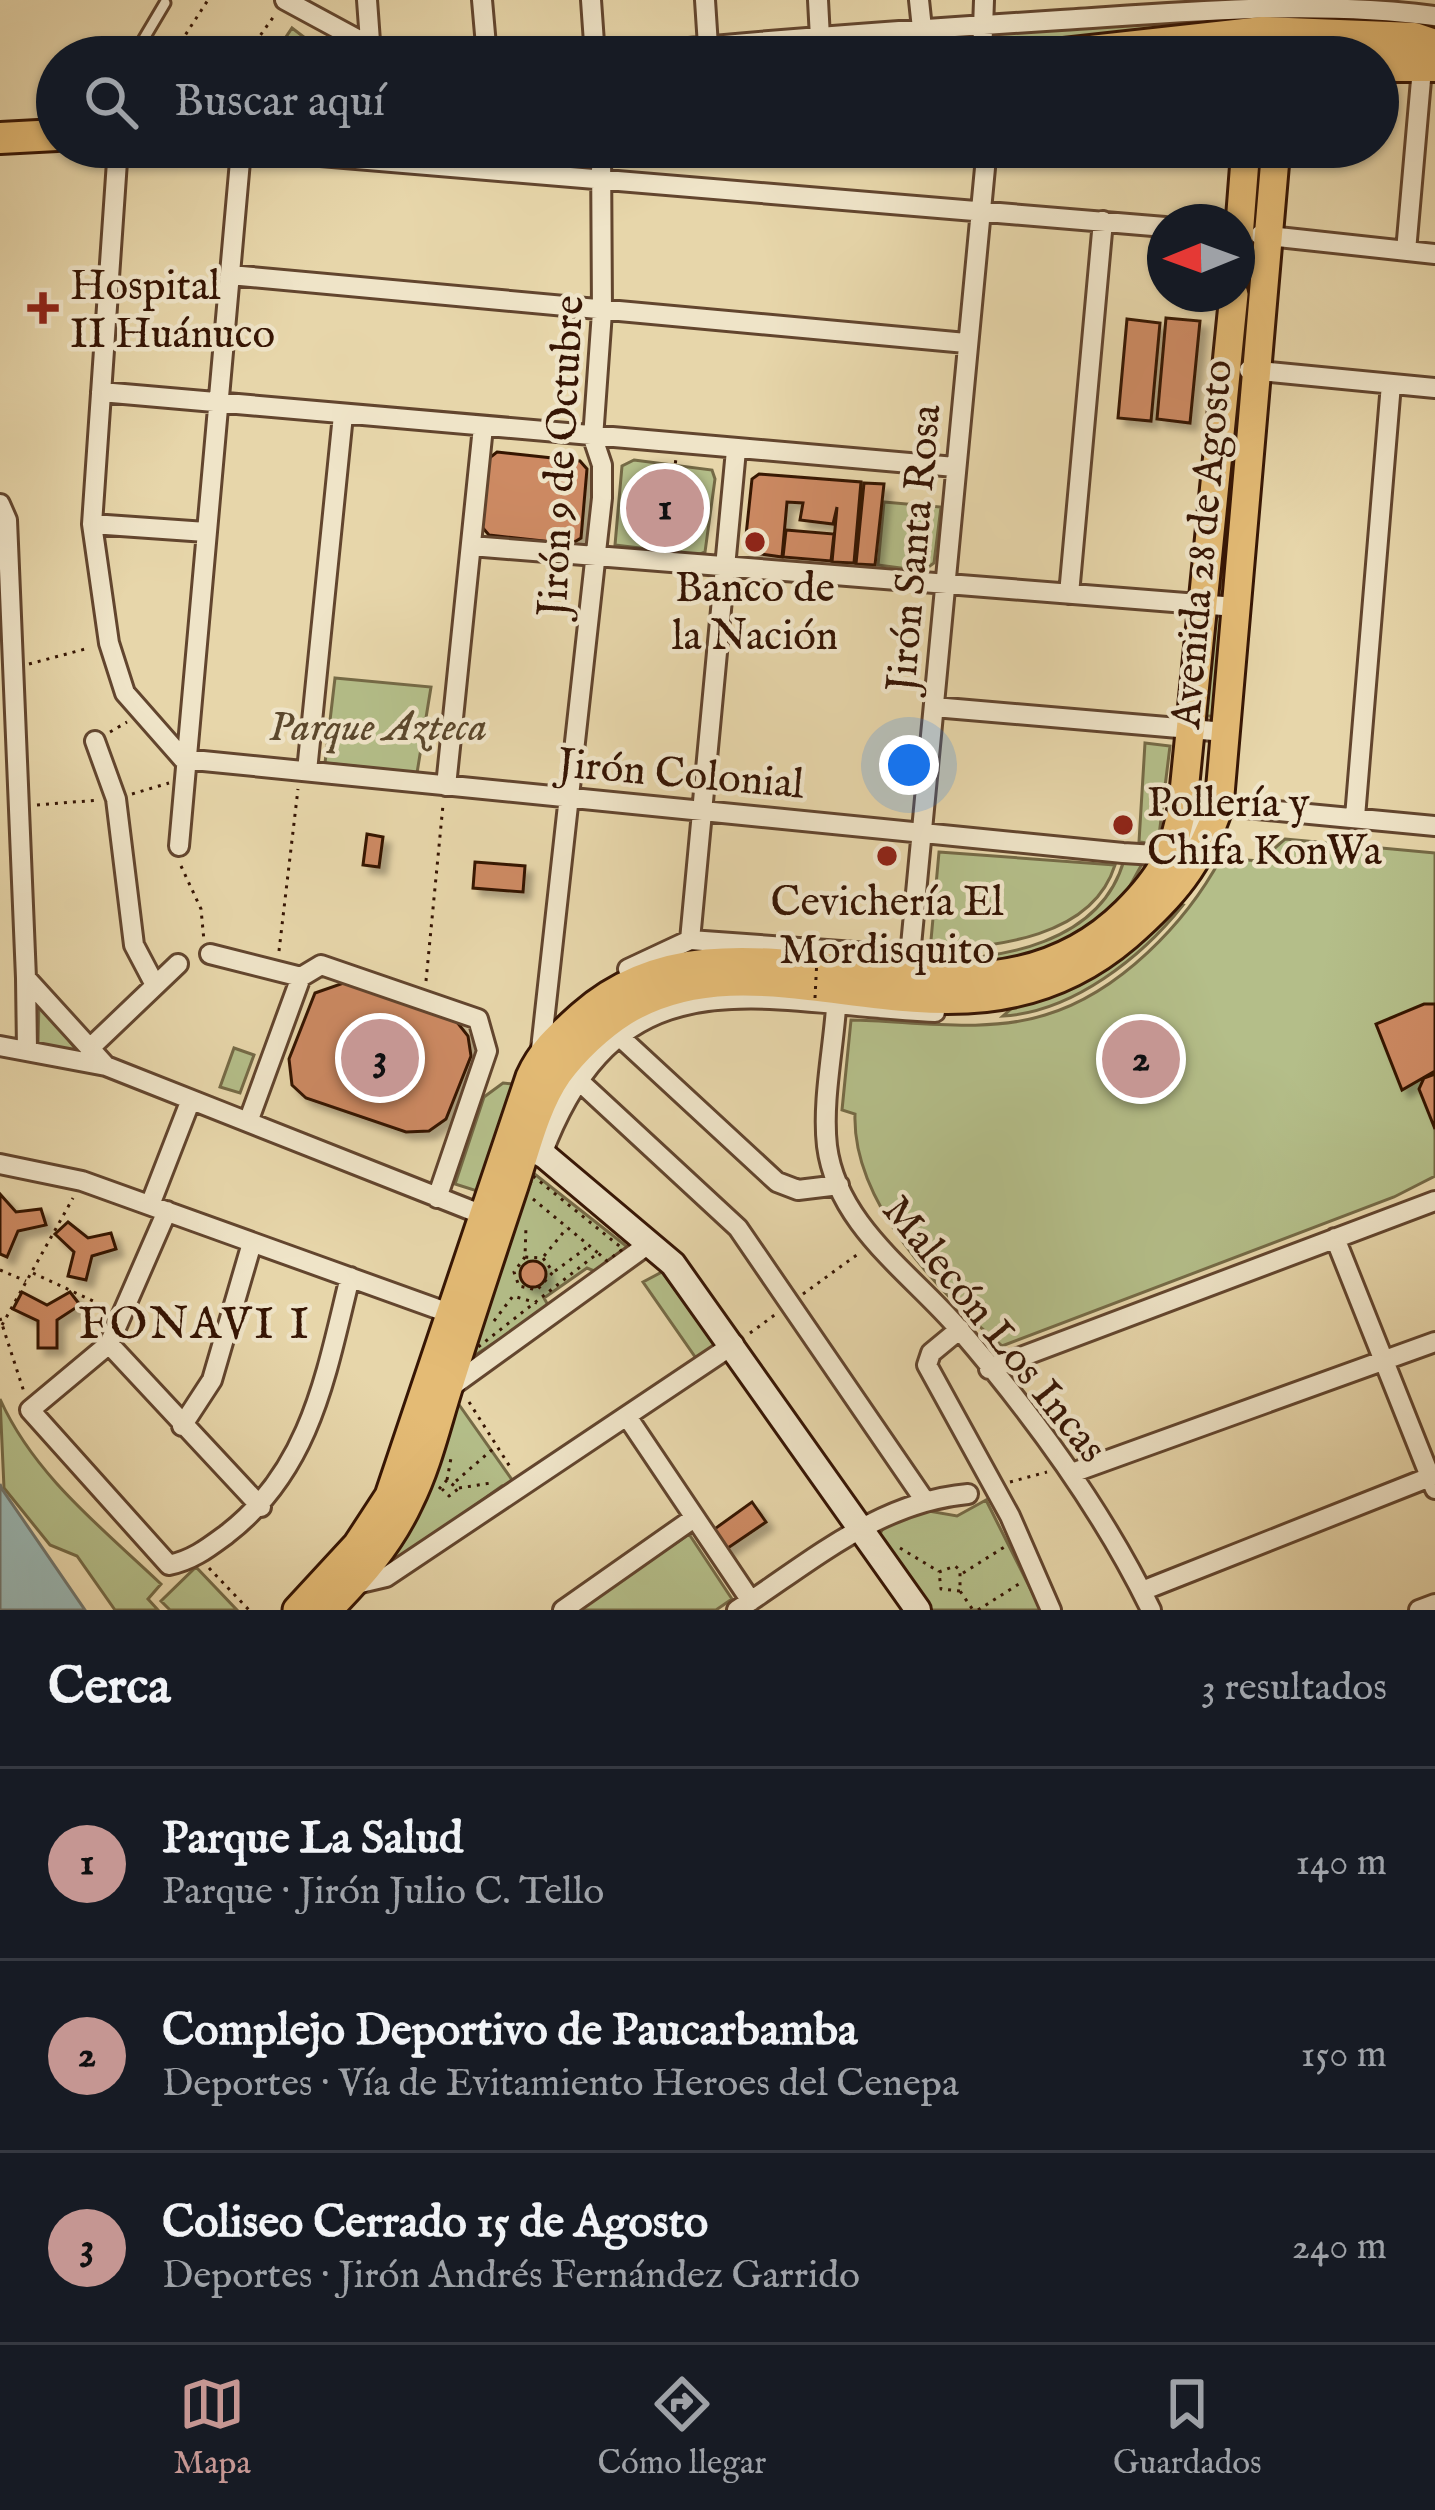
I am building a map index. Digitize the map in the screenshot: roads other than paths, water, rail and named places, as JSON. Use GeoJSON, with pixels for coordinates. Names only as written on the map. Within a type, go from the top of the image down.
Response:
{"type":"FeatureCollection","features":[{"type":"Feature","properties":{"kind":"highway"},"geometry":{"type":"LineString","coordinates":[[1264,34],[1339,36]]}},
{"type":"Feature","properties":{"kind":"highway"},"geometry":{"type":"LineString","coordinates":[[1399,38],[1435,47]]}},
{"type":"Feature","properties":{"kind":"highway"},"geometry":{"type":"LineString","coordinates":[[1399,70],[1430,76]]}},
{"type":"Feature","properties":{"kind":"highway"},"geometry":{"type":"LineString","coordinates":[[0,138],[36,136]]}},
{"type":"Feature","properties":{"kind":"main road"},"geometry":{"type":"LineString","coordinates":[[1241,204],[1244,168]]}},
{"type":"Feature","properties":{"kind":"main road","name":"Avenida 28 de Agosto"},"geometry":{"type":"LineString","coordinates":[[526,1144],[556,1077],[585,1044],[623,1012],[678,987],[737,982],[962,1001],[1017,994],[1081,968],[1173,896],[1199,862],[1219,806],[1274,168]]}},
{"type":"Feature","properties":{"kind":"main road","name":"Avenida 28 de Agosto"},"geometry":{"type":"LineString","coordinates":[[1172,856],[1183,802],[1233,312]]}},
{"type":"Feature","properties":{"kind":"main road"},"geometry":{"type":"LineString","coordinates":[[297,1610],[357,1545],[389,1496],[526,1144],[540,1054],[608,997],[675,968],[737,962],[964,980],[1033,970],[1074,952],[1112,926],[1159,879],[1172,856]]}},
{"type":"Feature","properties":{"kind":"main road"},"geometry":{"type":"LineString","coordinates":[[328,1610],[377,1559],[410,1501],[452,1385],[459,1317],[482,1215],[526,1144]]}},
{"type":"Feature","properties":{"kind":"main road"},"geometry":{"type":"LineString","coordinates":[[526,1144],[674,1264],[862,1528],[923,1604]]}},
{"type":"Feature","properties":{"kind":"street"},"geometry":{"type":"LineString","coordinates":[[285,0],[345,36]]}},
{"type":"Feature","properties":{"kind":"street"},"geometry":{"type":"LineString","coordinates":[[367,0],[370,36]]}},
{"type":"Feature","properties":{"kind":"street"},"geometry":{"type":"LineString","coordinates":[[482,0],[485,36]]}},
{"type":"Feature","properties":{"kind":"street"},"geometry":{"type":"LineString","coordinates":[[591,0],[594,36]]}},
{"type":"Feature","properties":{"kind":"street"},"geometry":{"type":"LineString","coordinates":[[705,0],[707,36]]}},
{"type":"Feature","properties":{"kind":"street"},"geometry":{"type":"LineString","coordinates":[[818,0],[819,36],[983,25],[1095,9],[1264,34],[1368,4],[1435,16]]}},
{"type":"Feature","properties":{"kind":"street"},"geometry":{"type":"LineString","coordinates":[[920,0],[923,36]]}},
{"type":"Feature","properties":{"kind":"street"},"geometry":{"type":"LineString","coordinates":[[983,36],[984,0]]}},
{"type":"Feature","properties":{"kind":"street"},"geometry":{"type":"LineString","coordinates":[[1399,78],[1430,76],[1406,250]]}},
{"type":"Feature","properties":{"kind":"street"},"geometry":{"type":"LineString","coordinates":[[117,168],[92,524],[109,643],[124,693],[183,769]]}},
{"type":"Feature","properties":{"kind":"street"},"geometry":{"type":"LineString","coordinates":[[178,846],[240,168]]}},
{"type":"Feature","properties":{"kind":"street"},"geometry":{"type":"LineString","coordinates":[[434,168],[1147,225]]}},
{"type":"Feature","properties":{"kind":"street","name":"Jirón 9 de Octubre"},"geometry":{"type":"LineString","coordinates":[[540,1054],[602,498],[602,465],[593,438],[602,312],[603,168]]}},
{"type":"Feature","properties":{"kind":"street","name":"Jirón Santa Rosa"},"geometry":{"type":"LineString","coordinates":[[690,940],[910,956],[986,168]]}},
{"type":"Feature","properties":{"kind":"street"},"geometry":{"type":"LineString","coordinates":[[1069,595],[1103,221]]}},
{"type":"Feature","properties":{"kind":"street"},"geometry":{"type":"LineString","coordinates":[[1255,235],[1435,254]]}},
{"type":"Feature","properties":{"kind":"street"},"geometry":{"type":"LineString","coordinates":[[230,275],[966,343]]}},
{"type":"Feature","properties":{"kind":"street"},"geometry":{"type":"LineString","coordinates":[[1228,368],[1435,388]]}},
{"type":"Feature","properties":{"kind":"street"},"geometry":{"type":"LineString","coordinates":[[1355,817],[1391,383]]}},
{"type":"Feature","properties":{"kind":"street"},"geometry":{"type":"LineString","coordinates":[[101,392],[955,467]]}},
{"type":"Feature","properties":{"kind":"street"},"geometry":{"type":"LineString","coordinates":[[307,771],[343,415]]}},
{"type":"Feature","properties":{"kind":"street"},"geometry":{"type":"LineString","coordinates":[[446,786],[483,427]]}},
{"type":"Feature","properties":{"kind":"street"},"geometry":{"type":"LineString","coordinates":[[628,969],[690,940],[736,450]]}},
{"type":"Feature","properties":{"kind":"street"},"geometry":{"type":"LineString","coordinates":[[0,504],[7,520],[27,1049]]}},
{"type":"Feature","properties":{"kind":"street"},"geometry":{"type":"LineString","coordinates":[[92,524],[206,532]]}},
{"type":"Feature","properties":{"kind":"street"},"geometry":{"type":"LineString","coordinates":[[471,546],[1236,607]]}},
{"type":"Feature","properties":{"kind":"street"},"geometry":{"type":"LineString","coordinates":[[934,707],[1225,732]]}},
{"type":"Feature","properties":{"kind":"street"},"geometry":{"type":"LineString","coordinates":[[94,741],[116,799],[134,945],[154,983]]}},
{"type":"Feature","properties":{"kind":"street","name":"Jirón Colonial"},"geometry":{"type":"LineString","coordinates":[[183,769],[307,771],[1172,856]]}},
{"type":"Feature","properties":{"kind":"street"},"geometry":{"type":"LineString","coordinates":[[1183,802],[1435,826]]}},
{"type":"Feature","properties":{"kind":"street"},"geometry":{"type":"LineString","coordinates":[[1172,856],[1219,806]]}},
{"type":"Feature","properties":{"kind":"street"},"geometry":{"type":"LineString","coordinates":[[210,955],[301,977]]}},
{"type":"Feature","properties":{"kind":"street"},"geometry":{"type":"LineString","coordinates":[[90,1048],[178,964]]}},
{"type":"Feature","properties":{"kind":"street"},"geometry":{"type":"LineString","coordinates":[[248,1122],[301,977],[321,964],[478,1019],[487,1051],[437,1198]]}},
{"type":"Feature","properties":{"kind":"street"},"geometry":{"type":"LineString","coordinates":[[26,979],[106,1066]]}},
{"type":"Feature","properties":{"kind":"street"},"geometry":{"type":"LineString","coordinates":[[526,1144],[577,1079],[619,1036],[676,1005],[728,996],[836,1008],[937,1012],[989,1008],[1017,994]]}},
{"type":"Feature","properties":{"kind":"street","name":"Malecón Los Incas"},"geometry":{"type":"LineString","coordinates":[[836,1008],[827,1144],[839,1185],[874,1243],[960,1329],[1072,1473],[1151,1610]]}},
{"type":"Feature","properties":{"kind":"street"},"geometry":{"type":"LineString","coordinates":[[619,1036],[777,1182],[798,1190],[839,1185]]}},
{"type":"Feature","properties":{"kind":"street"},"geometry":{"type":"LineString","coordinates":[[0,1046],[106,1066],[482,1215]]}},
{"type":"Feature","properties":{"kind":"street"},"geometry":{"type":"LineString","coordinates":[[577,1079],[738,1228],[923,1498]]}},
{"type":"Feature","properties":{"kind":"street"},"geometry":{"type":"LineString","coordinates":[[190,1102],[124,1316],[109,1344],[30,1410],[169,1564],[197,1556],[261,1507],[304,1442],[350,1276]]}},
{"type":"Feature","properties":{"kind":"street"},"geometry":{"type":"LineString","coordinates":[[0,1164],[82,1180],[459,1317]]}},
{"type":"Feature","properties":{"kind":"street"},"geometry":{"type":"LineString","coordinates":[[989,1369],[1435,1201]]}},
{"type":"Feature","properties":{"kind":"street"},"geometry":{"type":"LineString","coordinates":[[1142,1591],[1432,1483],[1335,1238]]}},
{"type":"Feature","properties":{"kind":"street"},"geometry":{"type":"LineString","coordinates":[[182,1426],[219,1364],[253,1243]]}},
{"type":"Feature","properties":{"kind":"street"},"geometry":{"type":"LineString","coordinates":[[452,1385],[650,1243]]}},
{"type":"Feature","properties":{"kind":"street"},"geometry":{"type":"LineString","coordinates":[[960,1329],[931,1352],[927,1365],[995,1488],[1051,1610]]}},
{"type":"Feature","properties":{"kind":"street"},"geometry":{"type":"LineString","coordinates":[[1072,1473],[1435,1342]]}},
{"type":"Feature","properties":{"kind":"street"},"geometry":{"type":"LineString","coordinates":[[109,1344],[261,1507]]}},
{"type":"Feature","properties":{"kind":"street"},"geometry":{"type":"LineString","coordinates":[[352,1586],[386,1576],[514,1484],[628,1418],[734,1345]]}},
{"type":"Feature","properties":{"kind":"street"},"geometry":{"type":"LineString","coordinates":[[628,1418],[744,1605],[862,1528],[923,1498],[968,1494]]}},
{"type":"Feature","properties":{"kind":"street"},"geometry":{"type":"LineString","coordinates":[[563,1610],[694,1518]]}},
{"type":"Feature","properties":{"kind":"street"},"geometry":{"type":"LineString","coordinates":[[1418,1610],[1435,1604]]}},
{"type":"Feature","properties":{"kind":"lane"},"geometry":{"type":"LineString","coordinates":[[145,36],[165,3]]}},
{"type":"Feature","properties":{"kind":"water"},"geometry":{"type":"Polygon","coordinates":[[[0,1484],[2,1489],[85,1610],[0,1610],[0,1484]]]}},
{"type":"Feature","properties":{"kind":"place","name":"Hospital II Huánuco"},"geometry":{"type":"Point","coordinates":[43,308]}},
{"type":"Feature","properties":{"kind":"place","name":"Parque La Salud"},"geometry":{"type":"Point","coordinates":[665,508]}},
{"type":"Feature","properties":{"kind":"place","name":"Banco de la Nación"},"geometry":{"type":"Point","coordinates":[755,542]}},
{"type":"Feature","properties":{"kind":"place","name":"Pollería y Chifa KonWa"},"geometry":{"type":"Point","coordinates":[1123,825]}},
{"type":"Feature","properties":{"kind":"place","name":"Cevichería El Mordisquito"},"geometry":{"type":"Point","coordinates":[887,856]}},
{"type":"Feature","properties":{"kind":"place","name":"Coliseo Cerrado 15 de Agosto"},"geometry":{"type":"Point","coordinates":[380,1058]}},
{"type":"Feature","properties":{"kind":"place","name":"Complejo Deportivo de Paucarbamba"},"geometry":{"type":"Point","coordinates":[1141,1059]}},
{"type":"Feature","properties":{"kind":"district","name":"FONAVI I"},"geometry":{"type":"Point","coordinates":[195,1322]}},
{"type":"Feature","properties":{"kind":"park label","name":"Parque Azteca"},"geometry":{"type":"Point","coordinates":[378,725]}}]}
